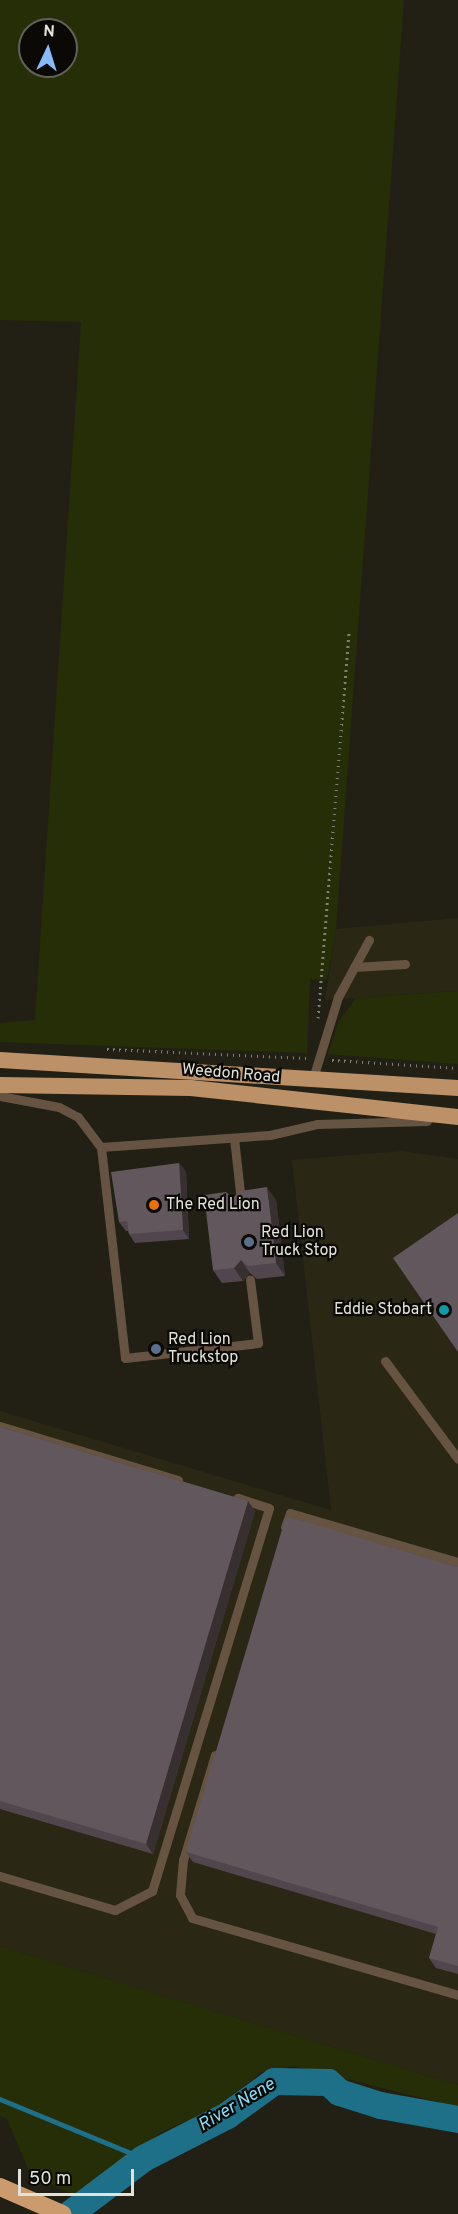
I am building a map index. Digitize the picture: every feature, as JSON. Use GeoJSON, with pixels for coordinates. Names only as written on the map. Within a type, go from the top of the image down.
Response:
{"type":"FeatureCollection","features":[{"type":"Feature","properties":{"kind":"highway","name":"Weedon Road"},"geometry":{"type":"LineString","coordinates":[[0,1060],[314,1067],[458,1088]]}},
{"type":"Feature","properties":{"kind":"highway","name":"Weedon Road"},"geometry":{"type":"LineString","coordinates":[[0,1085],[191,1088],[458,1117]]}},
{"type":"Feature","properties":{"kind":"highway"},"geometry":{"type":"LineString","coordinates":[[3,2189],[62,2214]]}},
{"type":"Feature","properties":{"kind":"lane"},"geometry":{"type":"LineString","coordinates":[[314,1067],[354,967],[369,940]]}},
{"type":"Feature","properties":{"kind":"lane"},"geometry":{"type":"LineString","coordinates":[[354,967],[405,964]]}},
{"type":"Feature","properties":{"kind":"lane"},"geometry":{"type":"LineString","coordinates":[[0,1096],[60,1107],[78,1117],[101,1147],[124,1358],[258,1343],[250,1280]]}},
{"type":"Feature","properties":{"kind":"lane"},"geometry":{"type":"LineString","coordinates":[[101,1147],[270,1135],[363,1120],[458,1121]]}},
{"type":"Feature","properties":{"kind":"lane"},"geometry":{"type":"LineString","coordinates":[[234,1138],[242,1204]]}},
{"type":"Feature","properties":{"kind":"lane"},"geometry":{"type":"LineString","coordinates":[[385,1361],[458,1459]]}},
{"type":"Feature","properties":{"kind":"lane"},"geometry":{"type":"LineString","coordinates":[[0,1426],[190,1484]]}},
{"type":"Feature","properties":{"kind":"lane"},"geometry":{"type":"LineString","coordinates":[[0,1876],[115,1911],[152,1891],[269,1508],[224,1494]]}},
{"type":"Feature","properties":{"kind":"lane"},"geometry":{"type":"LineString","coordinates":[[283,1535],[290,1513],[458,1562]]}},
{"type":"Feature","properties":{"kind":"lane"},"geometry":{"type":"LineString","coordinates":[[218,1746],[183,1860],[180,1895],[192,1918],[458,1995]]}},
{"type":"Feature","properties":{"kind":"path"},"geometry":{"type":"LineString","coordinates":[[318,1026],[349,632]]}},
{"type":"Feature","properties":{"kind":"path"},"geometry":{"type":"LineString","coordinates":[[101,1049],[314,1067],[458,1068]]}},
{"type":"Feature","properties":{"kind":"shaded area"},"geometry":{"type":"Polygon","coordinates":[[[458,918],[458,991],[325,1000],[336,929],[458,918]]]}},
{"type":"Feature","properties":{"kind":"shaded area"},"geometry":{"type":"Polygon","coordinates":[[[402,1151],[458,1159],[458,2085],[0,1946],[0,1411],[331,1510],[292,1160],[402,1151]]]}},
{"type":"Feature","properties":{"kind":"green space"},"geometry":{"type":"Polygon","coordinates":[[[0,0],[404,0],[336,929],[327,980],[310,979],[307,1053],[0,1042],[0,1023],[35,1020],[81,322],[0,320],[0,0]]]}},
{"type":"Feature","properties":{"kind":"green space"},"geometry":{"type":"Polygon","coordinates":[[[458,991],[458,1064],[328,1054],[339,1021],[356,998],[458,991]]]}},
{"type":"Feature","properties":{"kind":"green space"},"geometry":{"type":"Polygon","coordinates":[[[0,1946],[458,2085],[458,2107],[294,2066],[261,2072],[220,2106],[161,2132],[79,2197],[31,2176],[7,2119],[0,2116],[0,1946]]]}},
{"type":"Feature","properties":{"kind":"building","name":"The Red Lion"},"geometry":{"type":"Polygon","coordinates":[[[179,1163],[183,1230],[129,1234],[127,1221],[119,1222],[111,1172],[179,1163]]]}},
{"type":"Feature","properties":{"kind":"building","name":"Red Lion Truck Stop"},"geometry":{"type":"Polygon","coordinates":[[[267,1187],[276,1263],[248,1266],[241,1260],[234,1268],[213,1270],[204,1195],[226,1192],[233,1198],[240,1191],[267,1187]]]}},
{"type":"Feature","properties":{"kind":"building","name":"Eddie Stobart"},"geometry":{"type":"Polygon","coordinates":[[[458,1213],[458,1352],[393,1258],[458,1213]]]}},
{"type":"Feature","properties":{"kind":"building"},"geometry":{"type":"Polygon","coordinates":[[[0,1427],[248,1501],[146,1844],[0,1801],[0,1427]]]}},
{"type":"Feature","properties":{"kind":"building"},"geometry":{"type":"Polygon","coordinates":[[[286,1516],[458,1567],[458,1966],[429,1958],[438,1927],[186,1852],[286,1516]]]}},
{"type":"Feature","properties":{"kind":"waterway","name":"River Nene"},"geometry":{"type":"LineString","coordinates":[[69,2214],[143,2158],[227,2115],[274,2081],[328,2082],[339,2092],[380,2105],[458,2119]]}},
{"type":"Feature","properties":{"kind":"waterway"},"geometry":{"type":"LineString","coordinates":[[0,2099],[143,2158]]}},
{"type":"Feature","properties":{"kind":"place","name":"The Red Lion"},"geometry":{"type":"Point","coordinates":[154,1205]}},
{"type":"Feature","properties":{"kind":"place","name":"Red Lion Truck Stop"},"geometry":{"type":"Point","coordinates":[249,1242]}},
{"type":"Feature","properties":{"kind":"place","name":"Eddie Stobart"},"geometry":{"type":"Point","coordinates":[444,1310]}},
{"type":"Feature","properties":{"kind":"place","name":"Red Lion Truckstop"},"geometry":{"type":"Point","coordinates":[156,1349]}}]}
